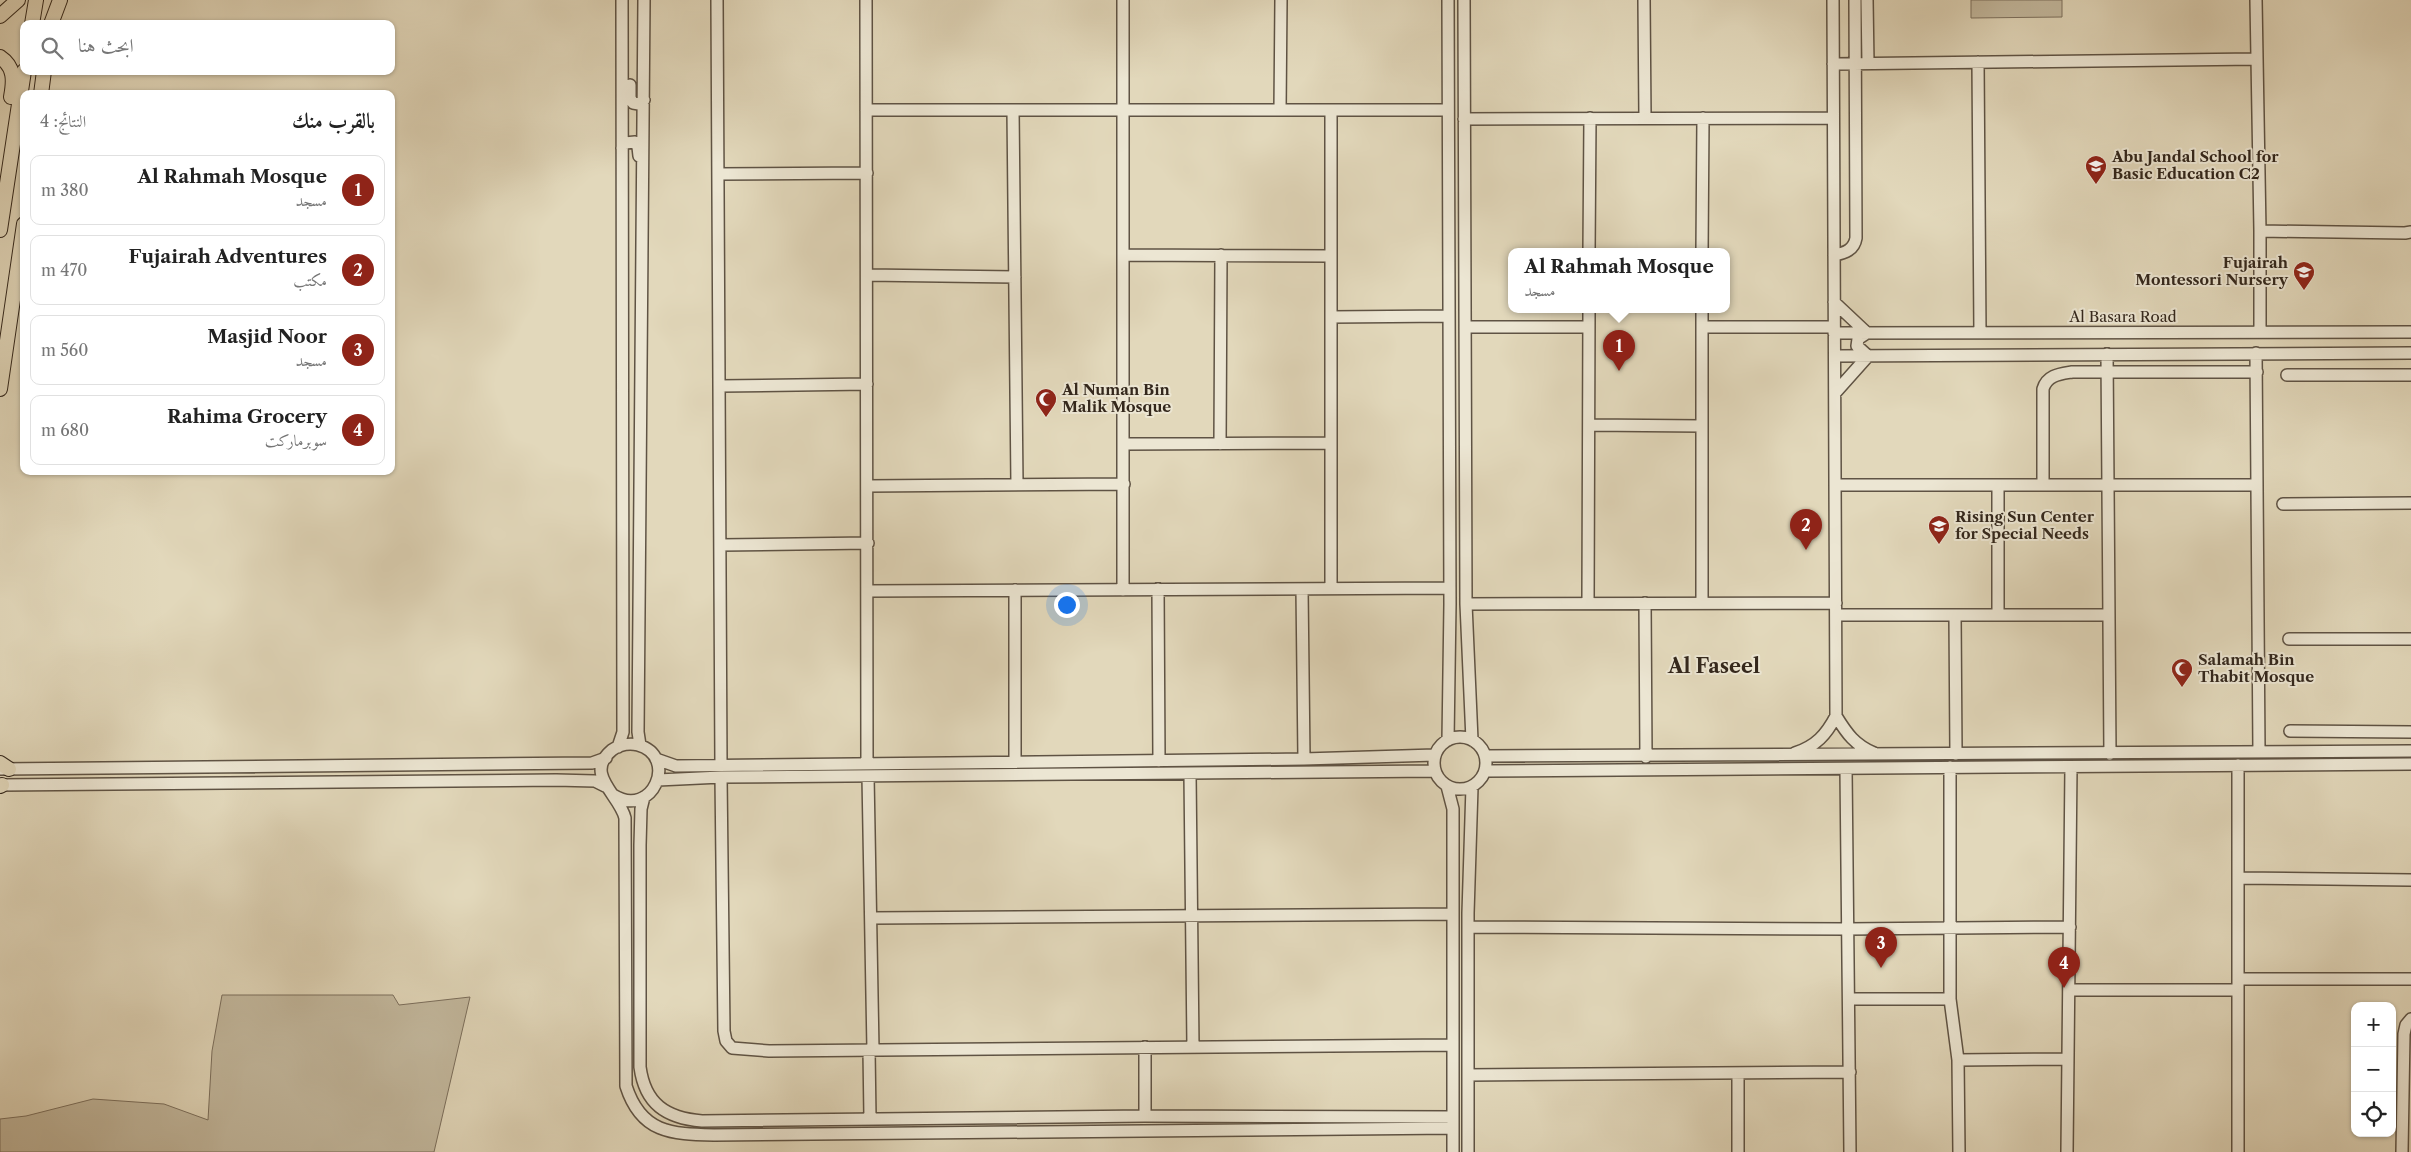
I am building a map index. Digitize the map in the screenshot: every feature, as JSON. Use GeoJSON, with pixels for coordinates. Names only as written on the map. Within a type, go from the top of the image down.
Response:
{"type":"FeatureCollection","features":[{"type":"Feature","properties":{"kind":"main road"},"geometry":{"type":"LineString","coordinates":[[0,4],[4,0]]}},
{"type":"Feature","properties":{"kind":"main road"},"geometry":{"type":"LineString","coordinates":[[0,16],[18,0]]}},
{"type":"Feature","properties":{"kind":"main road"},"geometry":{"type":"LineString","coordinates":[[33,20],[36,0]]}},
{"type":"Feature","properties":{"kind":"main road"},"geometry":{"type":"LineString","coordinates":[[51,20],[53,0]]}},
{"type":"Feature","properties":{"kind":"main road"},"geometry":{"type":"LineString","coordinates":[[52,20],[60,0]]}},
{"type":"Feature","properties":{"kind":"main road"},"geometry":{"type":"LineString","coordinates":[[0,57],[10,67],[13,76],[10,115],[13,140]]}},
{"type":"Feature","properties":{"kind":"main road"},"geometry":{"type":"LineString","coordinates":[[21,90],[23,75]]}},
{"type":"Feature","properties":{"kind":"main road"},"geometry":{"type":"LineString","coordinates":[[42,90],[43,75]]}},
{"type":"Feature","properties":{"kind":"main road"},"geometry":{"type":"LineString","coordinates":[[0,230],[20,96]]}},
{"type":"Feature","properties":{"kind":"main road"},"geometry":{"type":"LineString","coordinates":[[0,389],[20,252]]}},
{"type":"Feature","properties":{"kind":"street"},"geometry":{"type":"LineString","coordinates":[[618,747],[623,732],[622,0]]}},
{"type":"Feature","properties":{"kind":"street"},"geometry":{"type":"LineString","coordinates":[[640,746],[638,732],[644,0]]}},
{"type":"Feature","properties":{"kind":"street"},"geometry":{"type":"LineString","coordinates":[[717,0],[721,765]]}},
{"type":"Feature","properties":{"kind":"street"},"geometry":{"type":"LineString","coordinates":[[866,0],[867,764]]}},
{"type":"Feature","properties":{"kind":"street"},"geometry":{"type":"LineString","coordinates":[[1123,0],[1123,590]]}},
{"type":"Feature","properties":{"kind":"street"},"geometry":{"type":"LineString","coordinates":[[1280,110],[1281,0]]}},
{"type":"Feature","properties":{"kind":"street"},"geometry":{"type":"LineString","coordinates":[[1448,0],[1450,588],[1448,740]]}},
{"type":"Feature","properties":{"kind":"street"},"geometry":{"type":"LineString","coordinates":[[1464,0],[1466,604],[1472,740]]}},
{"type":"Feature","properties":{"kind":"street"},"geometry":{"type":"LineString","coordinates":[[1644,0],[1645,118]]}},
{"type":"Feature","properties":{"kind":"street"},"geometry":{"type":"LineString","coordinates":[[1788,756],[1808,749],[1825,736],[1836,716],[1832,0]]}},
{"type":"Feature","properties":{"kind":"street"},"geometry":{"type":"LineString","coordinates":[[1834,255],[1848,251],[1855,243],[1855,0]]}},
{"type":"Feature","properties":{"kind":"street"},"geometry":{"type":"LineString","coordinates":[[1867,0],[1868,63]]}},
{"type":"Feature","properties":{"kind":"street"},"geometry":{"type":"LineString","coordinates":[[2256,0],[2260,332]]}},
{"type":"Feature","properties":{"kind":"street"},"geometry":{"type":"LineString","coordinates":[[622,42],[630,67],[630,98],[636,104],[644,100]]}},
{"type":"Feature","properties":{"kind":"street"},"geometry":{"type":"LineString","coordinates":[[1833,64],[2256,59]]}},
{"type":"Feature","properties":{"kind":"street"},"geometry":{"type":"LineString","coordinates":[[1978,62],[1980,333]]}},
{"type":"Feature","properties":{"kind":"street"},"geometry":{"type":"LineString","coordinates":[[866,110],[1448,110]]}},
{"type":"Feature","properties":{"kind":"street"},"geometry":{"type":"LineString","coordinates":[[1013,110],[1017,484]]}},
{"type":"Feature","properties":{"kind":"street"},"geometry":{"type":"LineString","coordinates":[[1331,110],[1331,588]]}},
{"type":"Feature","properties":{"kind":"street"},"geometry":{"type":"LineString","coordinates":[[1589,248],[1590,118]]}},
{"type":"Feature","properties":{"kind":"street"},"geometry":{"type":"LineString","coordinates":[[1464,119],[1702,118],[1833,122],[1855,126]]}},
{"type":"Feature","properties":{"kind":"street"},"geometry":{"type":"LineString","coordinates":[[1702,118],[1702,248]]}},
{"type":"Feature","properties":{"kind":"street"},"geometry":{"type":"LineString","coordinates":[[622,148],[628,141],[637,144],[638,182],[642,205]]}},
{"type":"Feature","properties":{"kind":"street"},"geometry":{"type":"LineString","coordinates":[[718,174],[867,173]]}},
{"type":"Feature","properties":{"kind":"street"},"geometry":{"type":"LineString","coordinates":[[1834,174],[1856,174]]}},
{"type":"Feature","properties":{"kind":"street"},"geometry":{"type":"LineString","coordinates":[[1834,208],[1856,207]]}},
{"type":"Feature","properties":{"kind":"street"},"geometry":{"type":"LineString","coordinates":[[2260,232],[2411,232]]}},
{"type":"Feature","properties":{"kind":"street"},"geometry":{"type":"LineString","coordinates":[[1123,255],[1331,256]]}},
{"type":"Feature","properties":{"kind":"street"},"geometry":{"type":"LineString","coordinates":[[1220,444],[1221,255]]}},
{"type":"Feature","properties":{"kind":"street"},"geometry":{"type":"LineString","coordinates":[[867,276],[1015,277]]}},
{"type":"Feature","properties":{"kind":"street"},"geometry":{"type":"LineString","coordinates":[[1834,302],[1867,333],[1858,339],[1858,346],[1868,356]]}},
{"type":"Feature","properties":{"kind":"street"},"geometry":{"type":"LineString","coordinates":[[1588,603],[1589,313]]}},
{"type":"Feature","properties":{"kind":"street"},"geometry":{"type":"LineString","coordinates":[[1702,313],[1702,603]]}},
{"type":"Feature","properties":{"kind":"street"},"geometry":{"type":"LineString","coordinates":[[1331,317],[1449,316]]}},
{"type":"Feature","properties":{"kind":"street","name":"Al Basara Road"},"geometry":{"type":"LineString","coordinates":[[1702,326],[1834,330],[1867,333],[2411,332]]}},
{"type":"Feature","properties":{"kind":"street"},"geometry":{"type":"LineString","coordinates":[[1465,327],[1589,327]]}},
{"type":"Feature","properties":{"kind":"street"},"geometry":{"type":"LineString","coordinates":[[2256,353],[2259,752]]}},
{"type":"Feature","properties":{"kind":"street"},"geometry":{"type":"LineString","coordinates":[[1835,356],[2411,353]]}},
{"type":"Feature","properties":{"kind":"street"},"geometry":{"type":"LineString","coordinates":[[2107,354],[2110,754]]}},
{"type":"Feature","properties":{"kind":"street"},"geometry":{"type":"LineString","coordinates":[[1835,393],[1868,356]]}},
{"type":"Feature","properties":{"kind":"street"},"geometry":{"type":"LineString","coordinates":[[2043,485],[2045,384],[2053,376],[2107,372],[2257,372]]}},
{"type":"Feature","properties":{"kind":"street"},"geometry":{"type":"LineString","coordinates":[[2287,375],[2411,375]]}},
{"type":"Feature","properties":{"kind":"street"},"geometry":{"type":"LineString","coordinates":[[720,386],[867,384]]}},
{"type":"Feature","properties":{"kind":"street"},"geometry":{"type":"LineString","coordinates":[[1589,426],[1702,426]]}},
{"type":"Feature","properties":{"kind":"street"},"geometry":{"type":"LineString","coordinates":[[1124,444],[1331,443]]}},
{"type":"Feature","properties":{"kind":"street"},"geometry":{"type":"LineString","coordinates":[[868,486],[1124,484]]}},
{"type":"Feature","properties":{"kind":"street"},"geometry":{"type":"LineString","coordinates":[[1835,485],[2257,485]]}},
{"type":"Feature","properties":{"kind":"street"},"geometry":{"type":"LineString","coordinates":[[1998,485],[1998,615]]}},
{"type":"Feature","properties":{"kind":"street"},"geometry":{"type":"LineString","coordinates":[[2283,504],[2411,504]]}},
{"type":"Feature","properties":{"kind":"street"},"geometry":{"type":"LineString","coordinates":[[721,545],[868,543]]}},
{"type":"Feature","properties":{"kind":"street"},"geometry":{"type":"LineString","coordinates":[[868,591],[1450,588]]}},
{"type":"Feature","properties":{"kind":"street"},"geometry":{"type":"LineString","coordinates":[[1302,589],[1304,759]]}},
{"type":"Feature","properties":{"kind":"street"},"geometry":{"type":"LineString","coordinates":[[1015,762],[1016,590]]}},
{"type":"Feature","properties":{"kind":"street"},"geometry":{"type":"LineString","coordinates":[[1158,590],[1159,761]]}},
{"type":"Feature","properties":{"kind":"street"},"geometry":{"type":"LineString","coordinates":[[1645,603],[1646,756]]}},
{"type":"Feature","properties":{"kind":"street"},"geometry":{"type":"LineString","coordinates":[[1466,604],[1836,603]]}},
{"type":"Feature","properties":{"kind":"street"},"geometry":{"type":"LineString","coordinates":[[1836,615],[2109,616]]}},
{"type":"Feature","properties":{"kind":"street"},"geometry":{"type":"LineString","coordinates":[[1956,615],[1956,754]]}},
{"type":"Feature","properties":{"kind":"street"},"geometry":{"type":"LineString","coordinates":[[2289,639],[2411,639]]}},
{"type":"Feature","properties":{"kind":"street"},"geometry":{"type":"LineString","coordinates":[[1836,716],[1848,736],[1855,743],[1878,755]]}},
{"type":"Feature","properties":{"kind":"street"},"geometry":{"type":"LineString","coordinates":[[2290,731],[2411,732]]}},
{"type":"Feature","properties":{"kind":"street"},"geometry":{"type":"LineString","coordinates":[[1460,737],[1472,740],[1480,746],[1486,756],[1486,771],[1481,780],[1472,786],[1459,790],[1447,786],[1435,771],[1435,755],[1442,744],[1448,740],[1460,737]]}},
{"type":"Feature","properties":{"kind":"street"},"geometry":{"type":"LineString","coordinates":[[1,785],[556,780],[595,781],[625,800],[644,797],[651,791],[658,780],[656,760],[646,749],[640,746],[625,744],[618,747],[606,758],[592,763],[3,767]]}},
{"type":"Feature","properties":{"kind":"street"},"geometry":{"type":"LineString","coordinates":[[1486,756],[1788,756],[2411,751]]}},
{"type":"Feature","properties":{"kind":"street"},"geometry":{"type":"LineString","coordinates":[[656,760],[672,766],[1304,759],[1435,755]]}},
{"type":"Feature","properties":{"kind":"street"},"geometry":{"type":"LineString","coordinates":[[606,758],[602,773],[609,790],[622,809],[625,818],[626,1086],[631,1101],[640,1114],[652,1125],[666,1132],[714,1135],[1453,1122]]}},
{"type":"Feature","properties":{"kind":"street"},"geometry":{"type":"LineString","coordinates":[[1486,771],[2411,764]]}},
{"type":"Feature","properties":{"kind":"street"},"geometry":{"type":"LineString","coordinates":[[2238,765],[2238,1152]]}},
{"type":"Feature","properties":{"kind":"street"},"geometry":{"type":"LineString","coordinates":[[2067,1152],[2071,766]]}},
{"type":"Feature","properties":{"kind":"street"},"geometry":{"type":"LineString","coordinates":[[1950,767],[1950,999],[1958,1060],[1959,1152]]}},
{"type":"Feature","properties":{"kind":"street"},"geometry":{"type":"LineString","coordinates":[[1846,769],[1850,1152]]}},
{"type":"Feature","properties":{"kind":"street"},"geometry":{"type":"LineString","coordinates":[[658,780],[721,777],[1435,771]]}},
{"type":"Feature","properties":{"kind":"street"},"geometry":{"type":"LineString","coordinates":[[1190,774],[1194,1047]]}},
{"type":"Feature","properties":{"kind":"street"},"geometry":{"type":"LineString","coordinates":[[868,776],[872,918],[870,1118]]}},
{"type":"Feature","properties":{"kind":"street"},"geometry":{"type":"LineString","coordinates":[[721,777],[724,1031],[726,1041],[732,1048],[744,1050],[871,1050],[1453,1045]]}},
{"type":"Feature","properties":{"kind":"street"},"geometry":{"type":"LineString","coordinates":[[1447,786],[1453,809],[1453,1152]]}},
{"type":"Feature","properties":{"kind":"street"},"geometry":{"type":"LineString","coordinates":[[1468,1152],[1468,927],[1472,786]]}},
{"type":"Feature","properties":{"kind":"street"},"geometry":{"type":"LineString","coordinates":[[644,797],[640,827],[640,1057],[642,1082],[648,1095],[657,1106],[670,1114],[686,1119],[1145,1116],[1382,1123]]}},
{"type":"Feature","properties":{"kind":"street"},"geometry":{"type":"LineString","coordinates":[[2238,878],[2411,880]]}},
{"type":"Feature","properties":{"kind":"street"},"geometry":{"type":"LineString","coordinates":[[872,918],[1452,914]]}},
{"type":"Feature","properties":{"kind":"street"},"geometry":{"type":"LineString","coordinates":[[1468,927],[1848,929],[2070,927]]}},
{"type":"Feature","properties":{"kind":"street"},"geometry":{"type":"LineString","coordinates":[[2069,990],[2411,979]]}},
{"type":"Feature","properties":{"kind":"street"},"geometry":{"type":"LineString","coordinates":[[1849,999],[1950,999]]}},
{"type":"Feature","properties":{"kind":"street"},"geometry":{"type":"LineString","coordinates":[[2402,1152],[2407,1115],[2404,1029],[2411,1019]]}},
{"type":"Feature","properties":{"kind":"street"},"geometry":{"type":"LineString","coordinates":[[1145,1047],[1145,1116]]}},
{"type":"Feature","properties":{"kind":"street"},"geometry":{"type":"LineString","coordinates":[[1958,1060],[2068,1060]]}},
{"type":"Feature","properties":{"kind":"street"},"geometry":{"type":"LineString","coordinates":[[1468,1075],[1850,1072]]}},
{"type":"Feature","properties":{"kind":"street"},"geometry":{"type":"LineString","coordinates":[[1738,1073],[1738,1152]]}},
{"type":"Feature","properties":{"kind":"shaded area"},"geometry":{"type":"Polygon","coordinates":[[[1971,0],[2062,0],[2062,17],[1971,18],[1971,0]]]}},
{"type":"Feature","properties":{"kind":"shaded area"},"geometry":{"type":"Polygon","coordinates":[[[222,995],[393,995],[399,1005],[470,997],[434,1152],[0,1152],[0,1119],[26,1116],[93,1099],[164,1104],[208,1120],[212,1051],[222,995]]]}},
{"type":"Feature","properties":{"kind":"place","name":"Abu Jandal School for Basic Education C2"},"geometry":{"type":"Point","coordinates":[2096,185]}},
{"type":"Feature","properties":{"kind":"place","name":"Fujairah Montessori Nursery"},"geometry":{"type":"Point","coordinates":[2304,291]}},
{"type":"Feature","properties":{"kind":"place","name":"Al Rahmah Mosque"},"geometry":{"type":"Point","coordinates":[1619,371]}},
{"type":"Feature","properties":{"kind":"place","name":"Al Numan Bin Malik Mosque"},"geometry":{"type":"Point","coordinates":[1046,418]}},
{"type":"Feature","properties":{"kind":"place","name":"Rising Sun Center for Special Needs"},"geometry":{"type":"Point","coordinates":[1939,545]}},
{"type":"Feature","properties":{"kind":"place","name":"Fujairah Adventures"},"geometry":{"type":"Point","coordinates":[1806,550]}},
{"type":"Feature","properties":{"kind":"place","name":"Salamah Bin Thabit Mosque"},"geometry":{"type":"Point","coordinates":[2182,688]}},
{"type":"Feature","properties":{"kind":"place","name":"Masjid Noor"},"geometry":{"type":"Point","coordinates":[1881,968]}},
{"type":"Feature","properties":{"kind":"place","name":"Rahima Grocery"},"geometry":{"type":"Point","coordinates":[2064,988]}},
{"type":"Feature","properties":{"kind":"district","name":"Al Faseel"},"geometry":{"type":"Point","coordinates":[1714,666]}}]}
